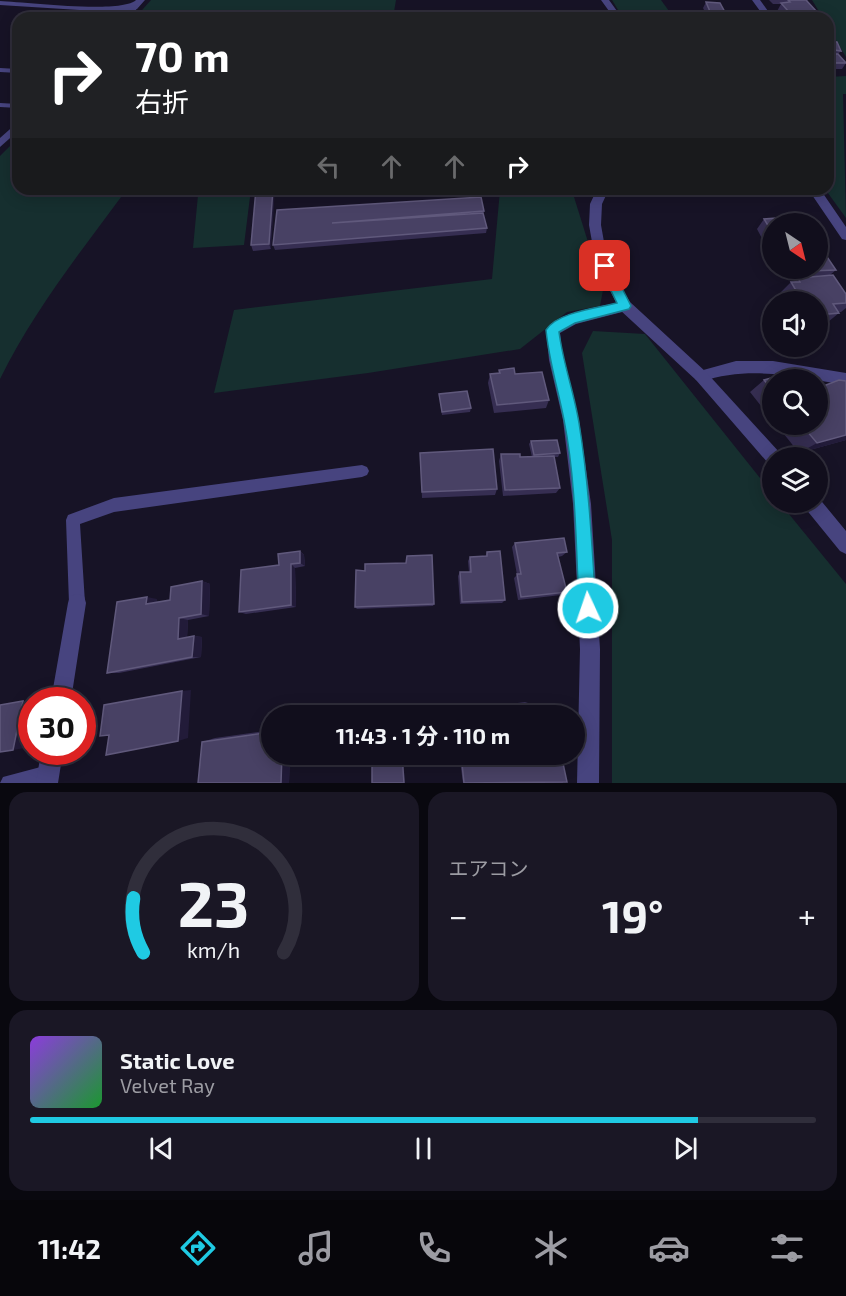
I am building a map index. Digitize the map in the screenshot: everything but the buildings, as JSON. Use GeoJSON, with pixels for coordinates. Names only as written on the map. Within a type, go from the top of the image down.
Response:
{"type":"FeatureCollection","features":[{"type":"Feature","properties":{"kind":"street"},"geometry":{"type":"LineString","coordinates":[[130,12],[141,0]]}},
{"type":"Feature","properties":{"kind":"street"},"geometry":{"type":"LineString","coordinates":[[605,0],[614,12]]}},
{"type":"Feature","properties":{"kind":"street"},"geometry":{"type":"LineString","coordinates":[[0,3],[92,9],[134,7]]}},
{"type":"Feature","properties":{"kind":"street"},"geometry":{"type":"LineString","coordinates":[[0,144],[12,131]]}},
{"type":"Feature","properties":{"kind":"street"},"geometry":{"type":"LineString","coordinates":[[600,195],[596,204],[594,225],[600,254],[610,279],[625,306],[701,376],[764,447]]}},
{"type":"Feature","properties":{"kind":"street"},"geometry":{"type":"LineString","coordinates":[[818,195],[846,236]]}},
{"type":"Feature","properties":{"kind":"street"},"geometry":{"type":"LineString","coordinates":[[588,783],[590,649],[582,504],[571,420],[556,360],[552,330],[572,319],[625,306]]}},
{"type":"Feature","properties":{"kind":"street"},"geometry":{"type":"LineString","coordinates":[[701,376],[714,370],[750,365],[846,379]]}},
{"type":"Feature","properties":{"kind":"street"},"geometry":{"type":"LineString","coordinates":[[820,513],[846,545]]}},
{"type":"Feature","properties":{"kind":"street"},"geometry":{"type":"LineString","coordinates":[[63,687],[77,603]]}},
{"type":"Feature","properties":{"kind":"lane"},"geometry":{"type":"LineString","coordinates":[[77,603],[73,520],[114,505],[362,471]]}},
{"type":"Feature","properties":{"kind":"lane"},"geometry":{"type":"LineString","coordinates":[[9,783],[47,778]]}},
{"type":"Feature","properties":{"kind":"green space"},"geometry":{"type":"Polygon","coordinates":[[[151,0],[396,0],[394,12],[140,12],[151,0]]]}},
{"type":"Feature","properties":{"kind":"green space"},"geometry":{"type":"Polygon","coordinates":[[[612,0],[661,0],[670,12],[619,12],[612,0]]]}},
{"type":"Feature","properties":{"kind":"green space"},"geometry":{"type":"Polygon","coordinates":[[[812,0],[846,0],[846,57],[834,37],[834,12],[819,12],[812,0]]]}},
{"type":"Feature","properties":{"kind":"green space"},"geometry":{"type":"Polygon","coordinates":[[[846,76],[846,94],[843,94],[846,218],[829,195],[834,195],[834,77],[846,76]]]}},
{"type":"Feature","properties":{"kind":"green space"},"geometry":{"type":"Polygon","coordinates":[[[12,144],[12,195],[123,195],[43,305],[0,379],[0,156],[12,144]]]}},
{"type":"Feature","properties":{"kind":"green space"},"geometry":{"type":"Polygon","coordinates":[[[198,195],[250,195],[244,245],[193,248],[198,195]]]}},
{"type":"Feature","properties":{"kind":"green space"},"geometry":{"type":"Polygon","coordinates":[[[500,195],[569,195],[574,197],[603,290],[600,306],[567,312],[520,349],[368,373],[214,393],[234,310],[492,279],[500,195]]]}},
{"type":"Feature","properties":{"kind":"green space"},"geometry":{"type":"Polygon","coordinates":[[[593,331],[645,334],[762,480],[762,513],[788,513],[846,584],[846,783],[612,783],[612,540],[582,353],[593,331]]]}},
{"type":"Feature","properties":{"kind":"route"},"geometry":{"type":"LineString","coordinates":[[588,608],[582,504],[571,420],[556,360],[552,330],[572,319],[625,306],[605,266]]}}]}
